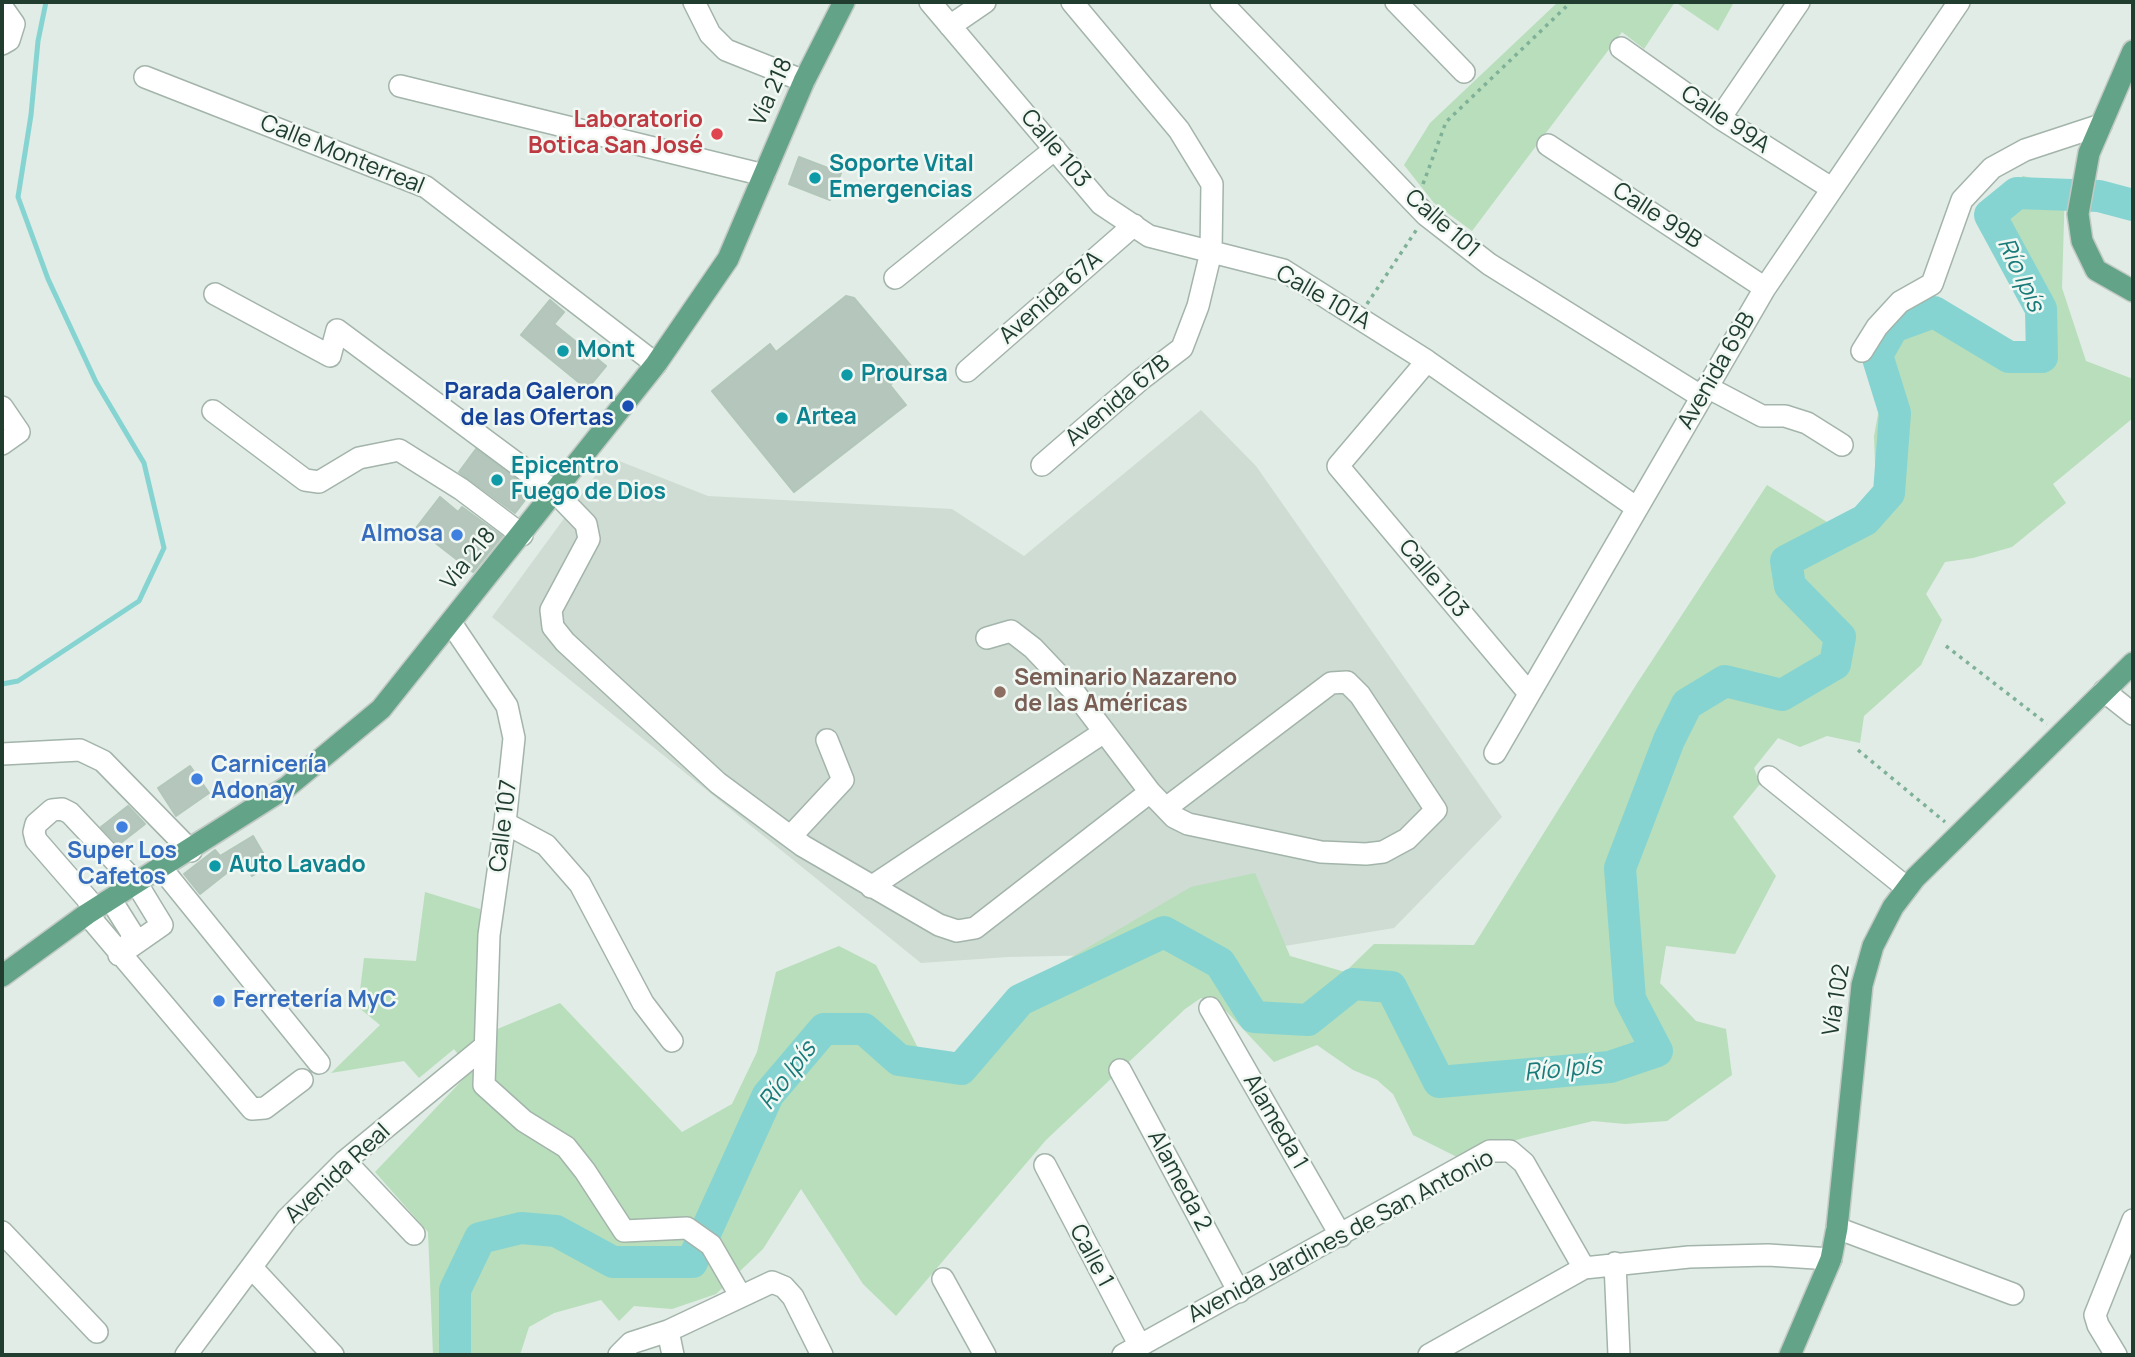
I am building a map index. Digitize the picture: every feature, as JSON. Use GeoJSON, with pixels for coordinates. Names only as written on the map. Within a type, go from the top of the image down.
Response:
{"type":"FeatureCollection","features":[{"type":"Feature","properties":{"kind":"main road","name":"Vía 218"},"geometry":{"type":"LineString","coordinates":[[2,976],[98,908],[191,851],[287,787],[381,709],[656,364],[728,259],[804,81],[844,2]]}},
{"type":"Feature","properties":{"kind":"main road"},"geometry":{"type":"LineString","coordinates":[[2133,51],[2089,153],[2078,214],[2082,241],[2096,270],[2133,291]]}},
{"type":"Feature","properties":{"kind":"main road","name":"Vía 102"},"geometry":{"type":"LineString","coordinates":[[1790,1355],[1830,1259],[1837,1228],[1862,985],[1873,946],[1908,888],[2133,663]]}},
{"type":"Feature","properties":{"kind":"street"},"geometry":{"type":"LineString","coordinates":[[694,2],[710,34],[726,50],[804,81]]}},
{"type":"Feature","properties":{"kind":"street","name":"Calle 103"},"geometry":{"type":"LineString","coordinates":[[930,2],[1101,204],[1149,236],[1211,252]]}},
{"type":"Feature","properties":{"kind":"street"},"geometry":{"type":"LineString","coordinates":[[950,26],[985,2]]}},
{"type":"Feature","properties":{"kind":"street"},"geometry":{"type":"LineString","coordinates":[[1072,2],[1179,130],[1212,184],[1211,252]]}},
{"type":"Feature","properties":{"kind":"street","name":"Calle 101"},"geometry":{"type":"LineString","coordinates":[[1221,2],[1421,210],[1489,264],[1704,392],[1762,416],[1785,416],[1807,423],[1842,445]]}},
{"type":"Feature","properties":{"kind":"street"},"geometry":{"type":"LineString","coordinates":[[1396,2],[1464,72]]}},
{"type":"Feature","properties":{"kind":"street"},"geometry":{"type":"LineString","coordinates":[[1720,118],[1799,2]]}},
{"type":"Feature","properties":{"kind":"street","name":"Avenida 69B"},"geometry":{"type":"LineString","coordinates":[[1495,753],[1528,691],[1765,288],[1959,2]]}},
{"type":"Feature","properties":{"kind":"street"},"geometry":{"type":"LineString","coordinates":[[2,8],[14,24],[9,40],[2,44]]}},
{"type":"Feature","properties":{"kind":"street","name":"Calle 99A"},"geometry":{"type":"LineString","coordinates":[[1622,48],[1720,118],[1831,188]]}},
{"type":"Feature","properties":{"kind":"street","name":"Calle Monterreal"},"geometry":{"type":"LineString","coordinates":[[145,77],[426,187],[656,364]]}},
{"type":"Feature","properties":{"kind":"street"},"geometry":{"type":"LineString","coordinates":[[400,86],[764,175]]}},
{"type":"Feature","properties":{"kind":"street"},"geometry":{"type":"LineString","coordinates":[[1862,351],[1877,327],[1900,302],[1933,284],[1962,200],[1992,168],[2025,150],[2101,125]]}},
{"type":"Feature","properties":{"kind":"street","name":"Calle 99B"},"geometry":{"type":"LineString","coordinates":[[1548,145],[1765,288]]}},
{"type":"Feature","properties":{"kind":"street"},"geometry":{"type":"LineString","coordinates":[[895,278],[1055,149]]}},
{"type":"Feature","properties":{"kind":"street","name":"Avenida 67A"},"geometry":{"type":"LineString","coordinates":[[967,371],[1134,225]]}},
{"type":"Feature","properties":{"kind":"street","name":"Calle 101A"},"geometry":{"type":"LineString","coordinates":[[1211,252],[1283,270],[1427,361],[1637,508]]}},
{"type":"Feature","properties":{"kind":"street","name":"Avenida 67B"},"geometry":{"type":"LineString","coordinates":[[1042,465],[1140,380],[1182,348],[1198,306],[1211,252]]}},
{"type":"Feature","properties":{"kind":"street"},"geometry":{"type":"LineString","coordinates":[[215,294],[330,356],[337,330],[555,492],[586,524],[589,539],[551,610],[554,627],[565,642],[718,783],[791,836],[871,887],[939,925],[957,931],[975,928],[1150,792]]}},
{"type":"Feature","properties":{"kind":"street","name":"Calle 103"},"geometry":{"type":"LineString","coordinates":[[1427,361],[1339,466],[1528,691]]}},
{"type":"Feature","properties":{"kind":"street"},"geometry":{"type":"LineString","coordinates":[[2,407],[10,438]]}},
{"type":"Feature","properties":{"kind":"street"},"geometry":{"type":"LineString","coordinates":[[213,411],[305,480],[319,482],[359,457],[398,450],[461,489],[522,535]]}},
{"type":"Feature","properties":{"kind":"street","name":"Calle 107"},"geometry":{"type":"LineString","coordinates":[[451,623],[507,706],[514,738],[489,935],[484,1085],[524,1121],[566,1147],[624,1231],[687,1228],[711,1245],[740,1295]]}},
{"type":"Feature","properties":{"kind":"street"},"geometry":{"type":"LineString","coordinates":[[987,638],[1011,631],[1033,648],[1071,688],[1150,792],[1166,808],[1188,824],[1321,852],[1366,854],[1383,852],[1407,839],[1436,810],[1360,695],[1347,681],[1331,683],[1166,808]]}},
{"type":"Feature","properties":{"kind":"street"},"geometry":{"type":"LineString","coordinates":[[2104,691],[2133,714]]}},
{"type":"Feature","properties":{"kind":"street"},"geometry":{"type":"LineString","coordinates":[[871,887],[1104,732]]}},
{"type":"Feature","properties":{"kind":"street"},"geometry":{"type":"LineString","coordinates":[[791,836],[843,780],[827,740]]}},
{"type":"Feature","properties":{"kind":"street"},"geometry":{"type":"LineString","coordinates":[[2,754],[80,750],[103,761],[191,851]]}},
{"type":"Feature","properties":{"kind":"street"},"geometry":{"type":"LineString","coordinates":[[1769,776],[1908,888]]}},
{"type":"Feature","properties":{"kind":"street"},"geometry":{"type":"LineString","coordinates":[[62,809],[70,813],[137,884],[162,925],[123,952],[133,934],[98,908],[36,840],[33,832],[36,824],[52,810],[62,809]]}},
{"type":"Feature","properties":{"kind":"street"},"geometry":{"type":"LineString","coordinates":[[505,823],[546,845],[580,884],[643,1003],[672,1041]]}},
{"type":"Feature","properties":{"kind":"street"},"geometry":{"type":"LineString","coordinates":[[162,869],[319,1063]]}},
{"type":"Feature","properties":{"kind":"street"},"geometry":{"type":"LineString","coordinates":[[123,952],[252,1109],[265,1108],[302,1080]]}},
{"type":"Feature","properties":{"kind":"street","name":"Alameda 1"},"geometry":{"type":"LineString","coordinates":[[1210,1008],[1341,1236]]}},
{"type":"Feature","properties":{"kind":"street","name":"Avenida Real"},"geometry":{"type":"LineString","coordinates":[[186,1355],[287,1219],[345,1161],[485,1046]]}},
{"type":"Feature","properties":{"kind":"street","name":"Alameda 2"},"geometry":{"type":"LineString","coordinates":[[1120,1070],[1239,1292]]}},
{"type":"Feature","properties":{"kind":"street","name":"Avenida Jardines de San Antonio"},"geometry":{"type":"LineString","coordinates":[[1131,1351],[1490,1151],[1510,1150],[1524,1163],[1584,1268]]}},
{"type":"Feature","properties":{"kind":"street"},"geometry":{"type":"LineString","coordinates":[[345,1161],[414,1234]]}},
{"type":"Feature","properties":{"kind":"street","name":"Calle 1"},"geometry":{"type":"LineString","coordinates":[[1045,1166],[1131,1351]]}},
{"type":"Feature","properties":{"kind":"street"},"geometry":{"type":"LineString","coordinates":[[2116,1355],[2095,1315],[2133,1220]]}},
{"type":"Feature","properties":{"kind":"street"},"geometry":{"type":"LineString","coordinates":[[1837,1228],[2014,1294]]}},
{"type":"Feature","properties":{"kind":"street"},"geometry":{"type":"LineString","coordinates":[[2,1232],[97,1332]]}},
{"type":"Feature","properties":{"kind":"street"},"geometry":{"type":"LineString","coordinates":[[1429,1355],[1584,1268],[1615,1263],[1768,1255],[1830,1259]]}},
{"type":"Feature","properties":{"kind":"street"},"geometry":{"type":"LineString","coordinates":[[1615,1263],[1619,1355]]}},
{"type":"Feature","properties":{"kind":"street"},"geometry":{"type":"LineString","coordinates":[[252,1268],[333,1355]]}},
{"type":"Feature","properties":{"kind":"street"},"geometry":{"type":"LineString","coordinates":[[943,1279],[985,1355]]}},
{"type":"Feature","properties":{"kind":"street"},"geometry":{"type":"LineString","coordinates":[[619,1355],[631,1343],[667,1331],[772,1282],[784,1287],[793,1297],[822,1355]]}},
{"type":"Feature","properties":{"kind":"street"},"geometry":{"type":"LineString","coordinates":[[667,1331],[673,1355]]}},
{"type":"Feature","properties":{"kind":"path"},"geometry":{"type":"LineString","coordinates":[[1562,2],[1566,6]]}},
{"type":"Feature","properties":{"kind":"path"},"geometry":{"type":"LineString","coordinates":[[1358,317],[1421,210],[1446,122],[1571,2]]}},
{"type":"Feature","properties":{"kind":"path"},"geometry":{"type":"LineString","coordinates":[[1946,646],[2061,734]]}},
{"type":"Feature","properties":{"kind":"path"},"geometry":{"type":"LineString","coordinates":[[1857,750],[1960,834]]}},
{"type":"Feature","properties":{"kind":"shaded area","name":"Seminario Nazareno de las Américas"},"geometry":{"type":"Polygon","coordinates":[[[1201,410],[1256,466],[1502,817],[1394,928],[1248,952],[1008,957],[921,963],[492,617],[609,457],[708,496],[952,509],[1024,556],[1201,410]]]}},
{"type":"Feature","properties":{"kind":"green space"},"geometry":{"type":"Polygon","coordinates":[[[1558,2],[1675,2],[1644,49],[1622,32],[1472,231],[1434,203],[1404,165],[1430,123],[1558,2]]]}},
{"type":"Feature","properties":{"kind":"green space"},"geometry":{"type":"Polygon","coordinates":[[[1675,2],[1734,2],[1718,31],[1675,2]]]}},
{"type":"Feature","properties":{"kind":"green space"},"geometry":{"type":"Polygon","coordinates":[[[2023,176],[2065,186],[2062,288],[2086,361],[2133,379],[2133,418],[2053,484],[2066,503],[2012,547],[1973,558],[1945,562],[1926,594],[1942,620],[1921,665],[1864,716],[1860,743],[1827,736],[1800,747],[1778,738],[1754,768],[1760,784],[1733,817],[1776,876],[1735,954],[1666,946],[1660,983],[1696,1021],[1726,1029],[1732,1075],[1667,1121],[1625,1124],[1593,1121],[1523,1138],[1459,1158],[1413,1135],[1393,1094],[1377,1080],[1353,1070],[1317,1045],[1274,1062],[1226,1011],[1201,998],[1185,1009],[1046,1140],[896,1316],[863,1284],[801,1189],[763,1249],[716,1294],[672,1309],[634,1306],[619,1321],[601,1300],[554,1313],[529,1327],[520,1355],[433,1355],[428,1232],[375,1172],[471,1071],[454,1049],[419,1078],[404,1061],[331,1073],[380,1025],[358,1007],[364,958],[416,961],[425,892],[480,909],[478,1033],[495,1030],[560,1003],[682,1132],[732,1104],[757,1052],[776,972],[839,946],[876,965],[919,1050],[954,1061],[1024,985],[1191,887],[1255,873],[1290,956],[1345,972],[1374,944],[1474,945],[1636,685],[1767,485],[1835,527],[1876,490],[1874,436],[1888,360],[1898,336],[1931,320],[2000,364],[2044,361],[2050,320],[2008,235],[1999,197],[2023,176]]]}},
{"type":"Feature","properties":{"kind":"building","name":"Soporte Vital Emergencias"},"geometry":{"type":"Polygon","coordinates":[[[799,157],[841,173],[830,200],[789,184],[799,157]]]}},
{"type":"Feature","properties":{"kind":"building"},"geometry":{"type":"Polygon","coordinates":[[[846,296],[854,298],[911,366],[890,385],[906,405],[794,492],[712,391],[770,344],[776,352],[846,296]]]}},
{"type":"Feature","properties":{"kind":"building","name":"Mont"},"geometry":{"type":"Polygon","coordinates":[[[550,300],[564,312],[554,324],[606,366],[587,389],[521,335],[550,300]]]}},
{"type":"Feature","properties":{"kind":"building","name":"Epicentro Fuego de Dios"},"geometry":{"type":"Polygon","coordinates":[[[476,449],[532,491],[515,513],[459,472],[476,449]]]}},
{"type":"Feature","properties":{"kind":"building","name":"Almosa"},"geometry":{"type":"Polygon","coordinates":[[[440,497],[458,512],[462,507],[502,536],[473,572],[416,528],[440,497]]]}},
{"type":"Feature","properties":{"kind":"building"},"geometry":{"type":"Polygon","coordinates":[[[190,766],[209,793],[176,816],[158,788],[190,766]]]}},
{"type":"Feature","properties":{"kind":"building","name":"Super Los Cafetos"},"geometry":{"type":"Polygon","coordinates":[[[128,806],[145,824],[118,845],[101,827],[128,806]]]}},
{"type":"Feature","properties":{"kind":"building"},"geometry":{"type":"Polygon","coordinates":[[[253,836],[270,865],[252,876],[243,860],[200,894],[184,874],[215,850],[220,856],[253,836]]]}},
{"type":"Feature","properties":{"kind":"waterway"},"geometry":{"type":"LineString","coordinates":[[2,684],[18,681],[139,601],[164,548],[144,463],[96,382],[48,279],[18,197],[31,115],[38,41],[46,2]]}},
{"type":"Feature","properties":{"kind":"waterway","name":"Río Ipís"},"geometry":{"type":"LineString","coordinates":[[455,1355],[455,1290],[480,1238],[521,1228],[556,1231],[613,1262],[692,1262],[768,1095],[824,1029],[864,1029],[899,1060],[961,1069],[1020,1000],[1164,932],[1220,963],[1254,1017],[1308,1020],[1353,984],[1391,987],[1439,1082],[1610,1067],[1657,1051],[1630,999],[1620,868],[1669,740],[1687,704],[1725,681],[1782,695],[1835,664],[1840,637],[1790,586],[1786,561],[1865,520],[1889,493],[1895,413],[1877,355],[1893,327],[1934,312],[2009,357],[2042,357],[2041,309],[1990,215],[2017,193],[2099,196],[2133,205]]}},
{"type":"Feature","properties":{"kind":"place","name":"Laboratorio Botica San José"},"geometry":{"type":"Point","coordinates":[717,134]}},
{"type":"Feature","properties":{"kind":"place","name":"Soporte Vital Emergencias"},"geometry":{"type":"Point","coordinates":[815,178]}},
{"type":"Feature","properties":{"kind":"place","name":"Mont"},"geometry":{"type":"Point","coordinates":[563,351]}},
{"type":"Feature","properties":{"kind":"place","name":"Proursa"},"geometry":{"type":"Point","coordinates":[847,375]}},
{"type":"Feature","properties":{"kind":"place","name":"Parada Galeron de las Ofertas"},"geometry":{"type":"Point","coordinates":[628,406]}},
{"type":"Feature","properties":{"kind":"place","name":"Artea"},"geometry":{"type":"Point","coordinates":[782,418]}},
{"type":"Feature","properties":{"kind":"place","name":"Epicentro Fuego de Dios"},"geometry":{"type":"Point","coordinates":[497,480]}},
{"type":"Feature","properties":{"kind":"place","name":"Almosa"},"geometry":{"type":"Point","coordinates":[457,535]}},
{"type":"Feature","properties":{"kind":"place","name":"Seminario Nazareno de las Américas"},"geometry":{"type":"Point","coordinates":[1000,692]}},
{"type":"Feature","properties":{"kind":"place","name":"Carnicería Adonay"},"geometry":{"type":"Point","coordinates":[197,779]}},
{"type":"Feature","properties":{"kind":"place","name":"Super Los Cafetos"},"geometry":{"type":"Point","coordinates":[122,827]}},
{"type":"Feature","properties":{"kind":"place","name":"Auto Lavado"},"geometry":{"type":"Point","coordinates":[215,866]}},
{"type":"Feature","properties":{"kind":"place","name":"Ferretería MyC"},"geometry":{"type":"Point","coordinates":[219,1001]}}]}
